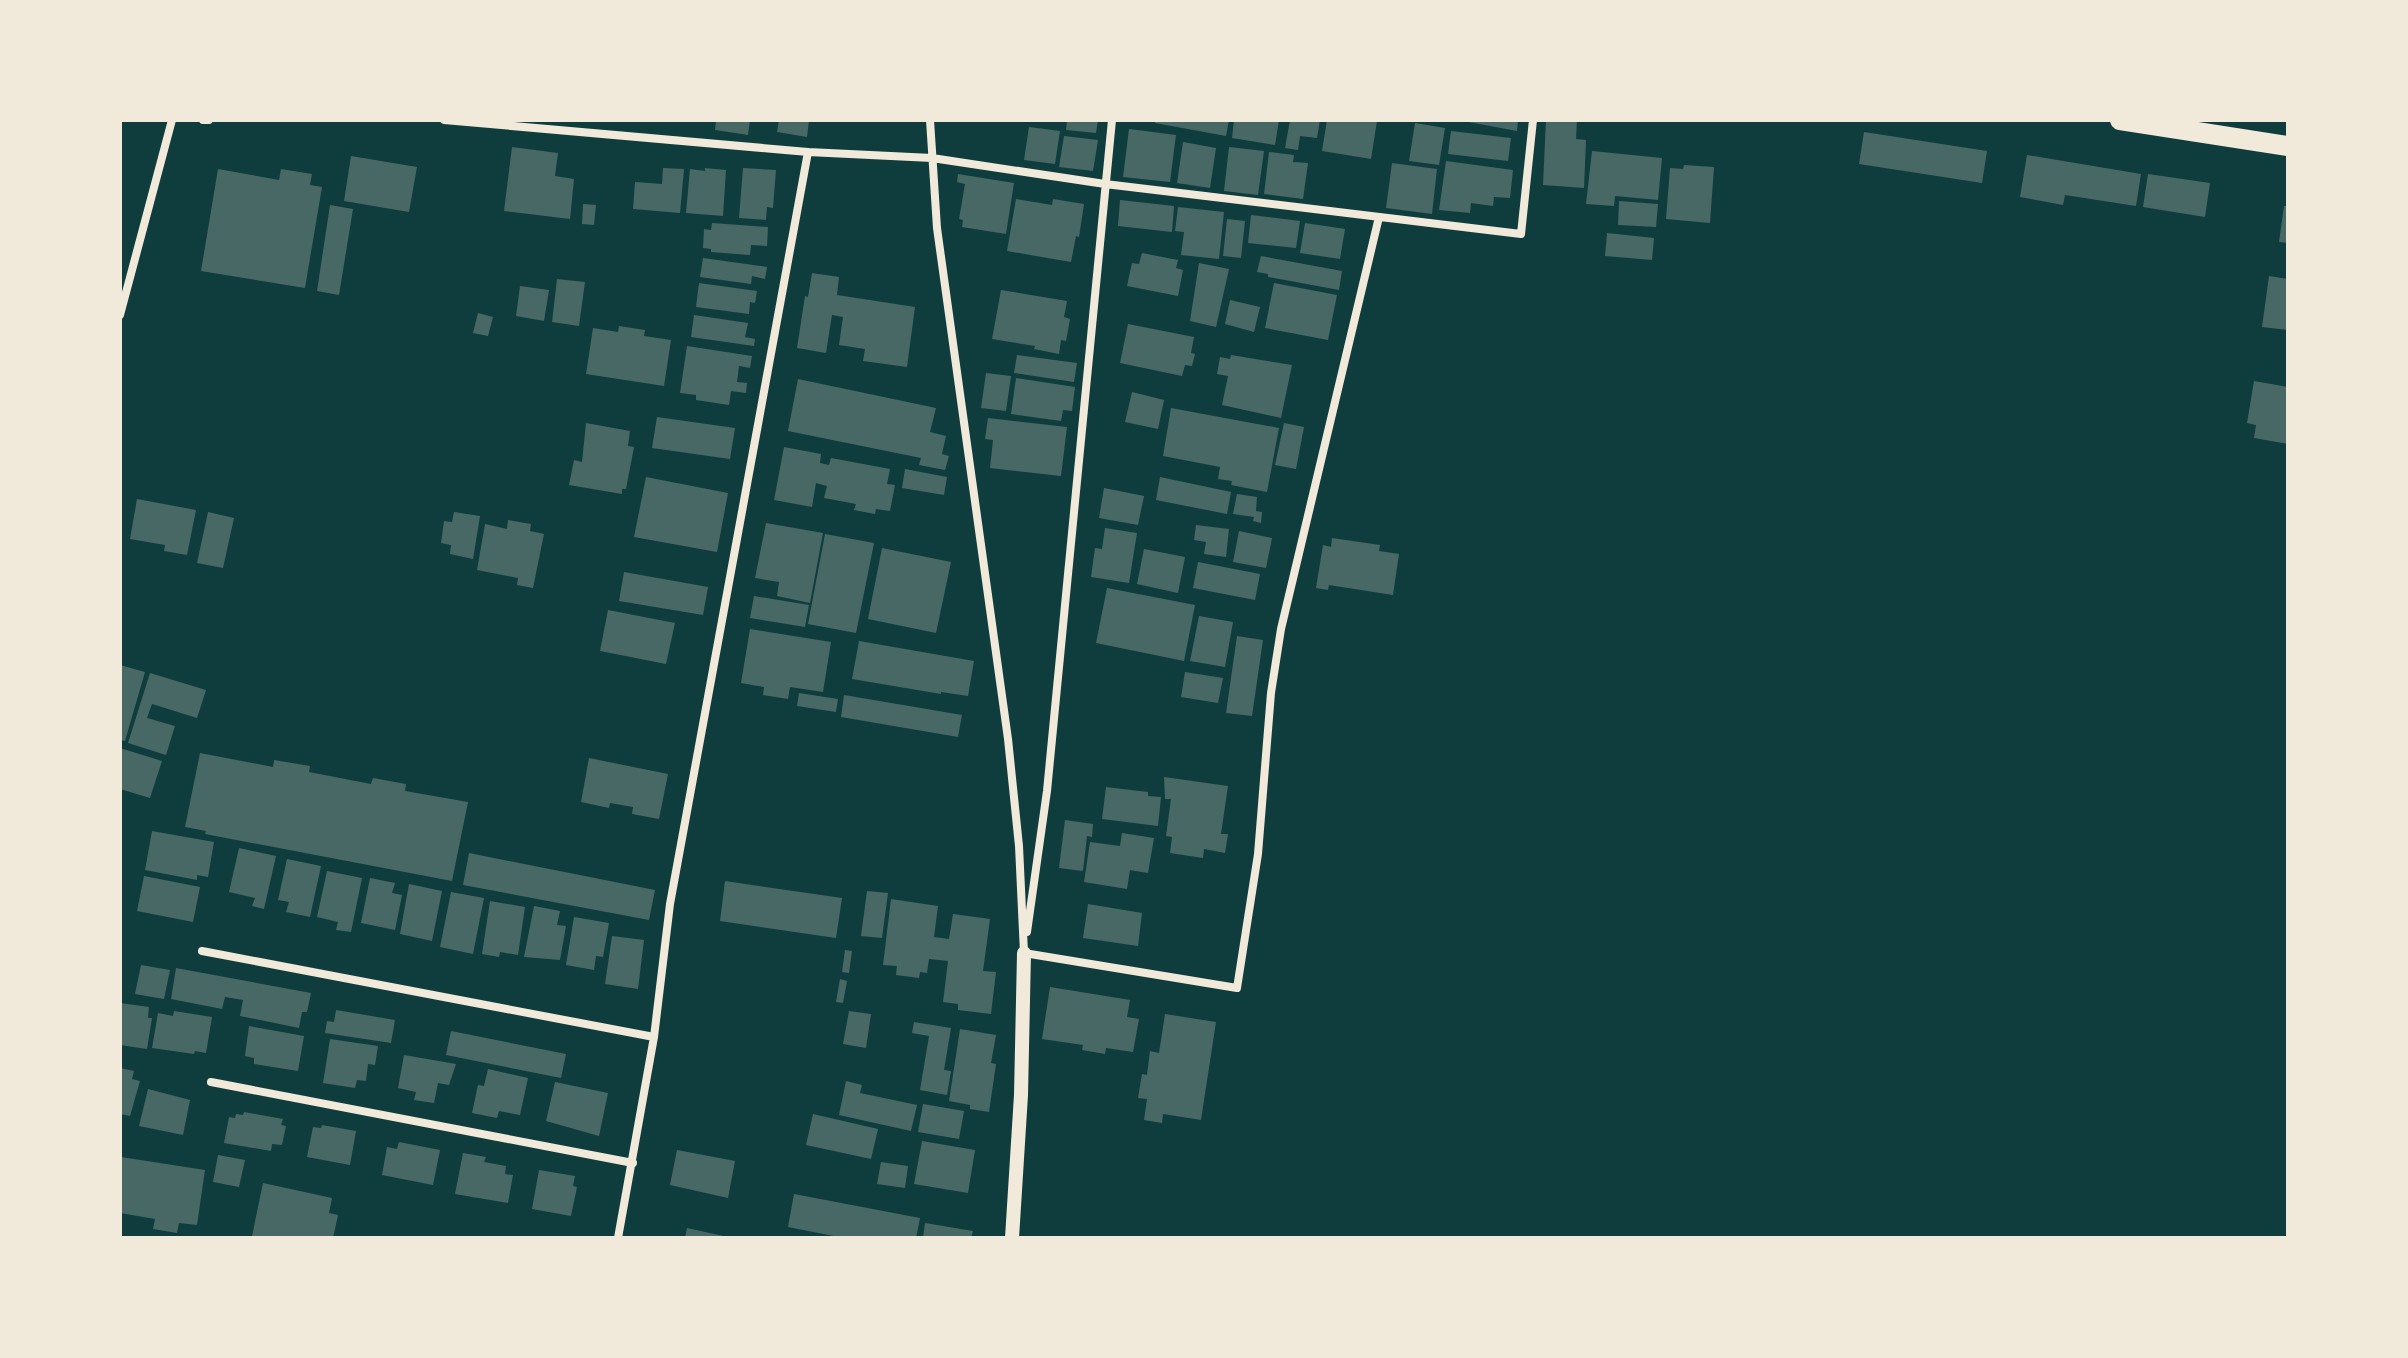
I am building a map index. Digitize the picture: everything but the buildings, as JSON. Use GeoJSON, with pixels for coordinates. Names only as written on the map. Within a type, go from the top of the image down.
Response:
{"type":"FeatureCollection","features":[{"type":"Feature","properties":{"kind":"main road"},"geometry":{"type":"LineString","coordinates":[[2120,120],[2288,146]]}},
{"type":"Feature","properties":{"kind":"street"},"geometry":{"type":"LineString","coordinates":[[120,315],[172,120]]}},
{"type":"Feature","properties":{"kind":"street"},"geometry":{"type":"LineString","coordinates":[[444,120],[808,152],[932,158],[1105,184],[1521,234],[1533,120]]}},
{"type":"Feature","properties":{"kind":"street"},"geometry":{"type":"LineString","coordinates":[[930,120],[938,241],[1008,739],[1019,846],[1024,953],[1021,1095],[1012,1238]]}},
{"type":"Feature","properties":{"kind":"street"},"geometry":{"type":"LineString","coordinates":[[1024,953],[1047,791],[1112,120]]}},
{"type":"Feature","properties":{"kind":"street"},"geometry":{"type":"LineString","coordinates":[[618,1238],[654,1037],[670,904],[808,152]]}},
{"type":"Feature","properties":{"kind":"street"},"geometry":{"type":"LineString","coordinates":[[1024,953],[1237,988],[1258,854],[1269,708],[1281,629],[1379,217]]}},
{"type":"Feature","properties":{"kind":"street"},"geometry":{"type":"LineString","coordinates":[[202,951],[654,1037]]}},
{"type":"Feature","properties":{"kind":"street"},"geometry":{"type":"LineString","coordinates":[[211,1082],[633,1163]]}}]}
